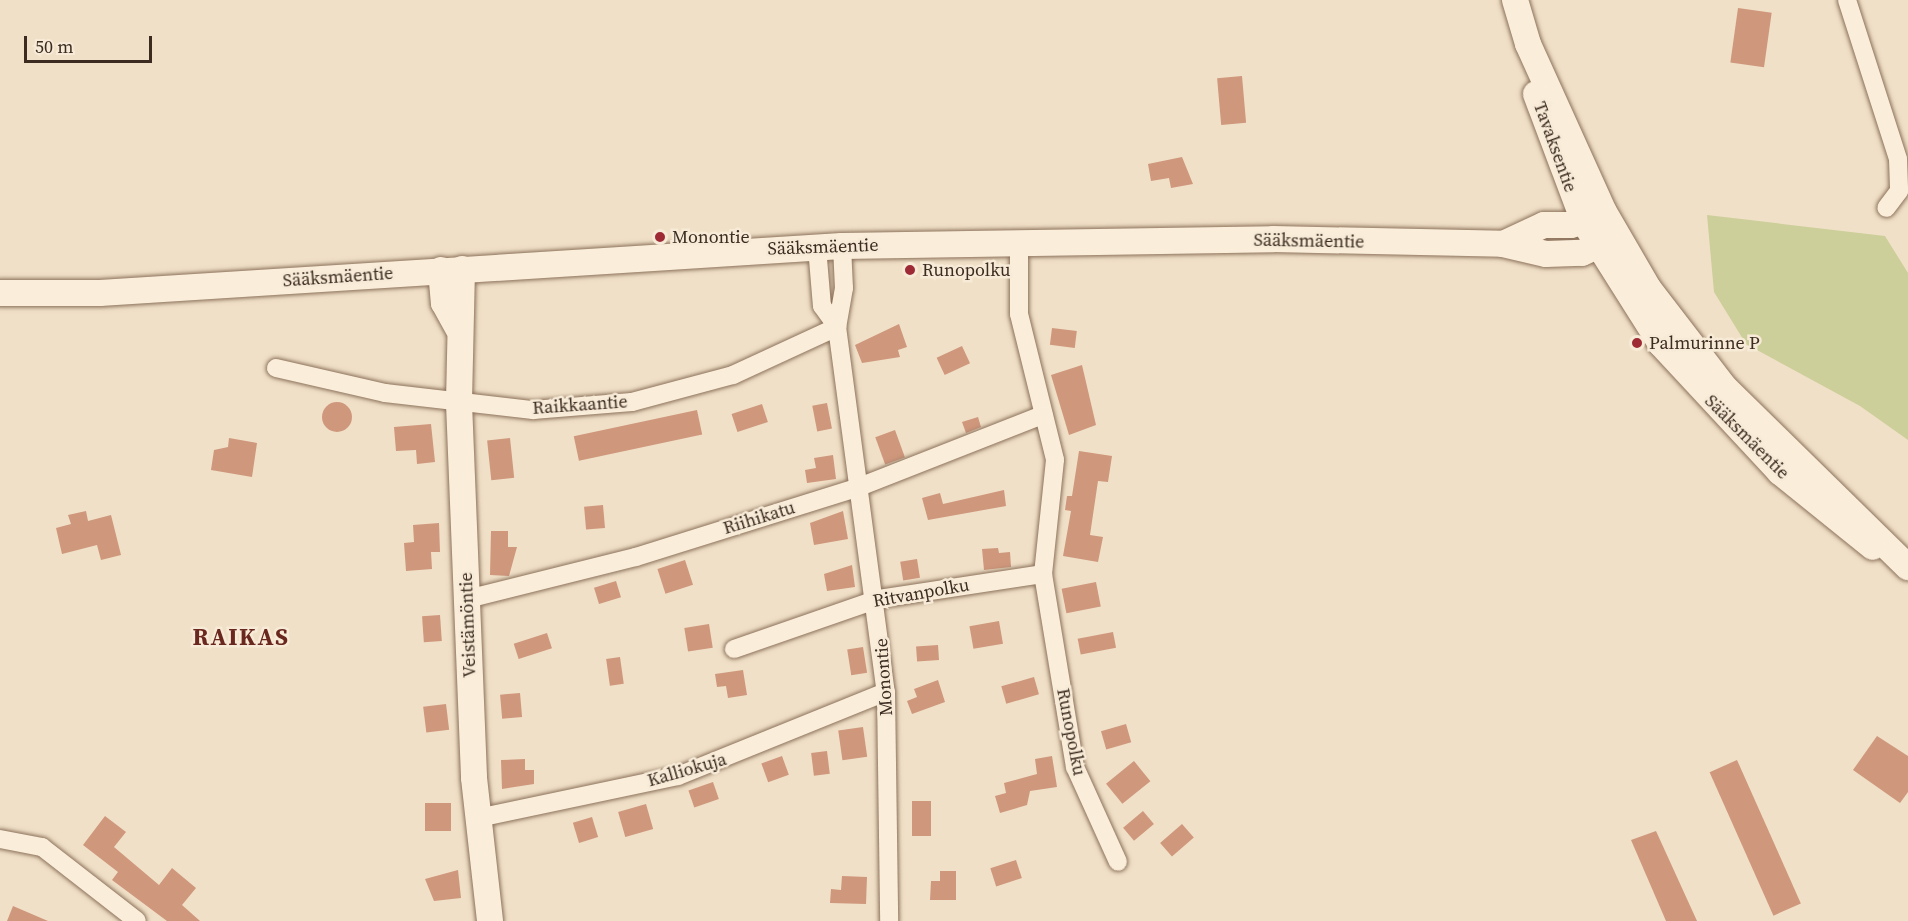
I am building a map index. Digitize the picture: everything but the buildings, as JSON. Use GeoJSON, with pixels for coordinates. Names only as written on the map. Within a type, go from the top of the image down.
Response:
{"type":"FeatureCollection","features":[{"type":"Feature","properties":{"kind":"street","name":"Tavaksentie"},"geometry":{"type":"LineString","coordinates":[[1515,0],[1528,44],[1594,217]]}},
{"type":"Feature","properties":{"kind":"street"},"geometry":{"type":"LineString","coordinates":[[1847,0],[1903,158],[1899,191],[1886,208]]}},
{"type":"Feature","properties":{"kind":"street","name":"Sääksmäentie"},"geometry":{"type":"LineString","coordinates":[[1503,244],[1544,225],[1594,217],[1607,242],[1725,388],[1908,567]]}},
{"type":"Feature","properties":{"kind":"street","name":"Sääksmäentie"},"geometry":{"type":"LineString","coordinates":[[0,293],[100,293],[830,246],[1019,240],[1503,244],[1546,254],[1582,253],[1607,242]]}},
{"type":"Feature","properties":{"kind":"street","name":"Runopolku"},"geometry":{"type":"LineString","coordinates":[[1019,240],[1019,314],[1055,460],[1056,489],[1043,573],[1076,767],[1118,862]]}},
{"type":"Feature","properties":{"kind":"street","name":"Monontie"},"geometry":{"type":"LineString","coordinates":[[830,246],[822,306],[837,327]]}},
{"type":"Feature","properties":{"kind":"street","name":"Monontie"},"geometry":{"type":"LineString","coordinates":[[830,246],[844,288],[837,327],[859,487],[878,599],[886,692],[889,921]]}},
{"type":"Feature","properties":{"kind":"street","name":"Veistämöntie"},"geometry":{"type":"LineString","coordinates":[[452,270],[464,312],[458,328],[467,599],[478,818],[490,921]]}},
{"type":"Feature","properties":{"kind":"street","name":"Raikkaantie"},"geometry":{"type":"LineString","coordinates":[[276,368],[385,393],[533,410],[632,402],[733,375],[837,327]]}},
{"type":"Feature","properties":{"kind":"street","name":"Riihikatu"},"geometry":{"type":"LineString","coordinates":[[467,599],[636,556],[859,487],[1043,415]]}},
{"type":"Feature","properties":{"kind":"street","name":"Ritvanpolku"},"geometry":{"type":"LineString","coordinates":[[734,649],[878,599],[1043,573]]}},
{"type":"Feature","properties":{"kind":"street","name":"Kalliokuja"},"geometry":{"type":"LineString","coordinates":[[478,818],[678,776],[886,692]]}},
{"type":"Feature","properties":{"kind":"street"},"geometry":{"type":"LineString","coordinates":[[0,839],[42,847],[137,921]]}},
{"type":"Feature","properties":{"kind":"green space"},"geometry":{"type":"Polygon","coordinates":[[[1707,215],[1885,236],[1908,273],[1908,440],[1860,406],[1746,344],[1714,292],[1707,215]]]}},
{"type":"Feature","properties":{"kind":"place","name":"Monontie"},"geometry":{"type":"Point","coordinates":[660,237]}},
{"type":"Feature","properties":{"kind":"place","name":"Runopolku"},"geometry":{"type":"Point","coordinates":[910,270]}},
{"type":"Feature","properties":{"kind":"place","name":"Palmurinne P"},"geometry":{"type":"Point","coordinates":[1637,343]}},
{"type":"Feature","properties":{"kind":"district","name":"RAIKAS"},"geometry":{"type":"Point","coordinates":[241,637]}}]}
